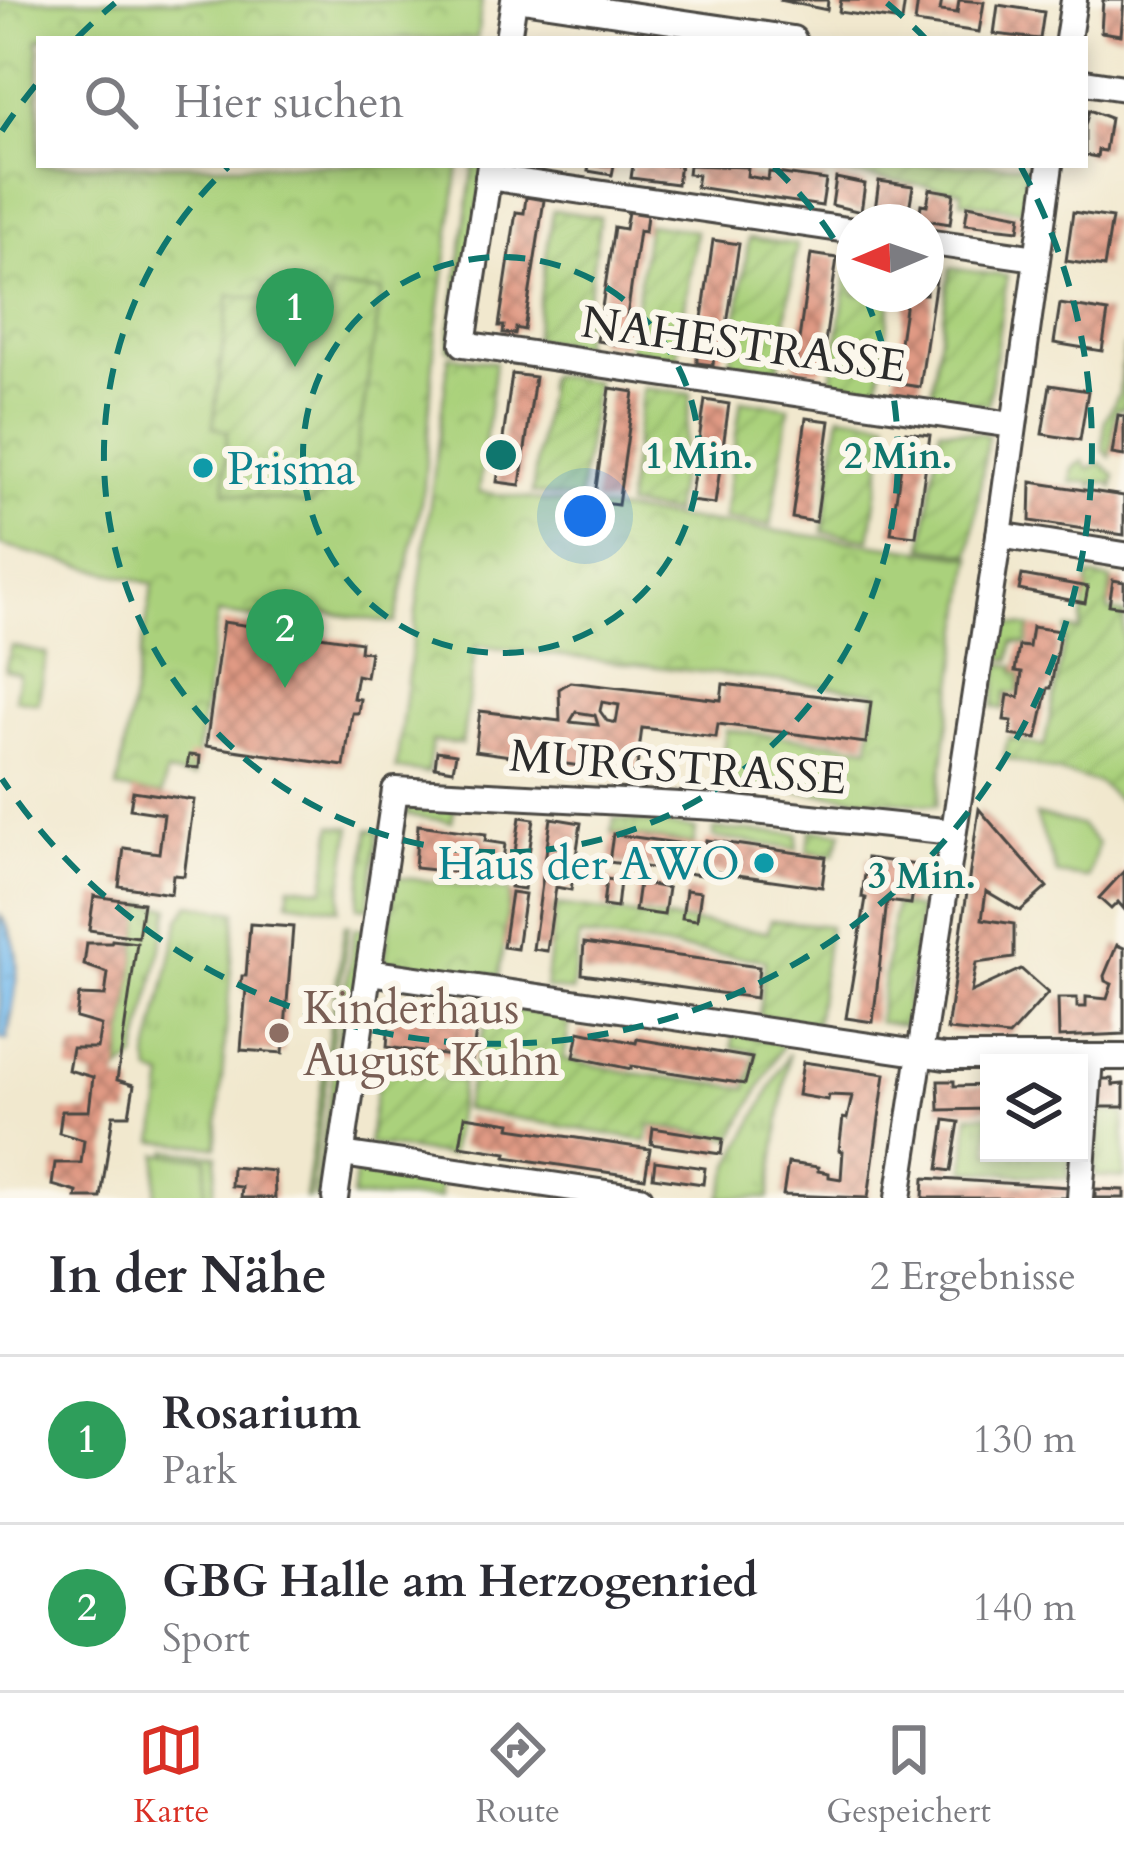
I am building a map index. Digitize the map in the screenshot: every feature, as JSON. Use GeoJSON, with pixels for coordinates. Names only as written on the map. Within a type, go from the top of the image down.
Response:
{"type":"FeatureCollection","features":[{"type":"Feature","properties":{"kind":"street"},"geometry":{"type":"LineString","coordinates":[[508,36],[514,0]]}},
{"type":"Feature","properties":{"kind":"street"},"geometry":{"type":"LineString","coordinates":[[529,0],[773,36]]}},
{"type":"Feature","properties":{"kind":"street"},"geometry":{"type":"LineString","coordinates":[[1068,36],[1074,0]]}},
{"type":"Feature","properties":{"kind":"street"},"geometry":{"type":"LineString","coordinates":[[1088,82],[1124,88]]}},
{"type":"Feature","properties":{"kind":"street"},"geometry":{"type":"LineString","coordinates":[[898,1198],[928,1054],[953,832],[1050,168]]}},
{"type":"Feature","properties":{"kind":"street"},"geometry":{"type":"LineString","coordinates":[[489,171],[836,228]]}},
{"type":"Feature","properties":{"kind":"street","name":"NAHESTRASSE"},"geometry":{"type":"LineString","coordinates":[[489,171],[464,344],[1012,425]]}},
{"type":"Feature","properties":{"kind":"street"},"geometry":{"type":"LineString","coordinates":[[944,245],[1036,258]]}},
{"type":"Feature","properties":{"kind":"street"},"geometry":{"type":"LineString","coordinates":[[999,535],[1124,555]]}},
{"type":"Feature","properties":{"kind":"street","name":"MURGSTRASSE"},"geometry":{"type":"LineString","coordinates":[[369,972],[395,790],[717,807],[953,832]]}},
{"type":"Feature","properties":{"kind":"street"},"geometry":{"type":"LineString","coordinates":[[335,1198],[369,972],[972,1059],[1124,1057]]}},
{"type":"Feature","properties":{"kind":"street"},"geometry":{"type":"LineString","coordinates":[[1080,1198],[1090,1058]]}},
{"type":"Feature","properties":{"kind":"street"},"geometry":{"type":"LineString","coordinates":[[342,1154],[640,1198]]}},
{"type":"Feature","properties":{"kind":"green space"},"geometry":{"type":"Polygon","coordinates":[[[0,0],[482,0],[477,36],[36,36],[36,168],[459,168],[434,349],[424,488],[395,623],[313,611],[312,618],[279,613],[277,621],[218,613],[194,777],[166,773],[162,795],[117,789],[153,584],[0,545],[0,0]]]}},
{"type":"Feature","properties":{"kind":"green space"},"geometry":{"type":"Polygon","coordinates":[[[474,168],[484,168],[457,351],[447,349],[474,168]]]}},
{"type":"Feature","properties":{"kind":"green space"},"geometry":{"type":"Polygon","coordinates":[[[810,168],[1028,168],[1022,210],[961,201],[962,191],[810,168]]]}},
{"type":"Feature","properties":{"kind":"green space"},"geometry":{"type":"Polygon","coordinates":[[[553,210],[600,217],[581,346],[534,339],[553,210]]]}},
{"type":"Feature","properties":{"kind":"green space"},"geometry":{"type":"Polygon","coordinates":[[[648,224],[696,231],[677,360],[629,353],[648,224]]]}},
{"type":"Feature","properties":{"kind":"green space"},"geometry":{"type":"Polygon","coordinates":[[[749,238],[797,245],[778,374],[730,367],[749,238]]]}},
{"type":"Feature","properties":{"kind":"green space"},"geometry":{"type":"Polygon","coordinates":[[[950,268],[1007,276],[988,405],[931,396],[950,268]]]}},
{"type":"Feature","properties":{"kind":"green space"},"geometry":{"type":"Polygon","coordinates":[[[331,288],[382,291],[354,467],[310,505],[225,492],[227,431],[213,427],[229,295],[329,307],[331,288]]]}},
{"type":"Feature","properties":{"kind":"green space"},"geometry":{"type":"Polygon","coordinates":[[[841,312],[889,312],[878,390],[831,383],[841,312]]]}},
{"type":"Feature","properties":{"kind":"green space"},"geometry":{"type":"Polygon","coordinates":[[[1124,345],[1124,409],[1115,413],[1110,457],[1103,450],[1105,420],[1119,394],[1124,345]]]}},
{"type":"Feature","properties":{"kind":"green space"},"geometry":{"type":"Polygon","coordinates":[[[449,356],[495,362],[479,492],[972,557],[937,805],[719,784],[726,730],[869,747],[876,692],[476,646],[462,744],[432,741],[428,773],[396,769],[449,356]]]}},
{"type":"Feature","properties":{"kind":"green space"},"geometry":{"type":"Polygon","coordinates":[[[549,375],[596,382],[579,500],[532,493],[549,375]]]}},
{"type":"Feature","properties":{"kind":"green space"},"geometry":{"type":"Polygon","coordinates":[[[643,388],[691,394],[673,513],[626,506],[643,388]]]}},
{"type":"Feature","properties":{"kind":"green space"},"geometry":{"type":"Polygon","coordinates":[[[741,400],[789,407],[771,526],[724,519],[741,400]]]}},
{"type":"Feature","properties":{"kind":"green space"},"geometry":{"type":"Polygon","coordinates":[[[840,414],[888,421],[870,539],[823,532],[840,414]]]}},
{"type":"Feature","properties":{"kind":"green space"},"geometry":{"type":"Polygon","coordinates":[[[940,428],[988,435],[970,554],[923,547],[940,428]]]}},
{"type":"Feature","properties":{"kind":"green space"},"geometry":{"type":"Polygon","coordinates":[[[1083,461],[1088,469],[1101,463],[1115,475],[1113,489],[1111,483],[1094,482],[1093,490],[1091,482],[1071,482],[1073,468],[1083,461]]]}},
{"type":"Feature","properties":{"kind":"green space"},"geometry":{"type":"Polygon","coordinates":[[[1089,576],[1111,580],[1108,611],[1124,614],[1124,806],[1099,783],[1004,758],[1008,738],[1044,747],[1067,629],[1080,631],[1089,576]]]}},
{"type":"Feature","properties":{"kind":"green space"},"geometry":{"type":"Polygon","coordinates":[[[1006,623],[1030,627],[1027,644],[1013,642],[1010,660],[1000,658],[1006,623]]]}},
{"type":"Feature","properties":{"kind":"green space"},"geometry":{"type":"Polygon","coordinates":[[[11,646],[47,654],[38,703],[15,699],[19,674],[5,670],[11,646]]]}},
{"type":"Feature","properties":{"kind":"green space"},"geometry":{"type":"Polygon","coordinates":[[[1000,664],[1014,666],[1014,672],[1021,673],[1018,693],[1006,692],[1003,709],[993,707],[1000,664]]]}},
{"type":"Feature","properties":{"kind":"green space"},"geometry":{"type":"Polygon","coordinates":[[[409,801],[455,804],[452,822],[407,815],[409,801]]]}},
{"type":"Feature","properties":{"kind":"green space"},"geometry":{"type":"Polygon","coordinates":[[[1036,815],[1080,825],[1098,844],[1088,878],[1057,874],[1036,815]]]}},
{"type":"Feature","properties":{"kind":"green space"},"geometry":{"type":"Polygon","coordinates":[[[614,818],[696,829],[694,844],[612,833],[614,818]]]}},
{"type":"Feature","properties":{"kind":"green space"},"geometry":{"type":"Polygon","coordinates":[[[333,825],[351,827],[339,909],[288,901],[290,885],[324,889],[333,825]]]}},
{"type":"Feature","properties":{"kind":"green space"},"geometry":{"type":"Polygon","coordinates":[[[369,829],[379,831],[368,908],[358,907],[369,829]]]}},
{"type":"Feature","properties":{"kind":"green space"},"geometry":{"type":"Polygon","coordinates":[[[714,829],[798,834],[797,849],[713,837],[714,829]]]}},
{"type":"Feature","properties":{"kind":"green space"},"geometry":{"type":"Polygon","coordinates":[[[811,830],[842,832],[834,855],[807,851],[811,830]]]}},
{"type":"Feature","properties":{"kind":"green space"},"geometry":{"type":"Polygon","coordinates":[[[396,877],[510,891],[499,976],[385,961],[396,877]]]}},
{"type":"Feature","properties":{"kind":"green space"},"geometry":{"type":"Polygon","coordinates":[[[143,903],[170,908],[136,1058],[119,1072],[143,903]]]}},
{"type":"Feature","properties":{"kind":"green space"},"geometry":{"type":"Polygon","coordinates":[[[190,904],[236,912],[216,1147],[155,1141],[164,1078],[151,1073],[148,1059],[180,919],[190,904]]]}},
{"type":"Feature","properties":{"kind":"green space"},"geometry":{"type":"Polygon","coordinates":[[[556,905],[768,932],[771,920],[829,926],[816,1024],[759,1016],[765,960],[579,936],[572,992],[545,988],[556,905]]]}},
{"type":"Feature","properties":{"kind":"green space"},"geometry":{"type":"Polygon","coordinates":[[[895,905],[920,909],[904,1026],[878,1022],[895,905]]]}},
{"type":"Feature","properties":{"kind":"green space"},"geometry":{"type":"Polygon","coordinates":[[[345,925],[349,926],[309,1198],[305,1198],[345,925]]]}},
{"type":"Feature","properties":{"kind":"green space"},"geometry":{"type":"Polygon","coordinates":[[[355,928],[365,929],[326,1198],[315,1198],[355,928]]]}},
{"type":"Feature","properties":{"kind":"green space"},"geometry":{"type":"Polygon","coordinates":[[[494,1005],[570,1018],[564,1059],[632,1073],[747,1088],[756,1052],[732,1047],[734,1033],[783,1044],[733,1138],[650,1125],[647,1141],[463,1109],[494,1005]]]}},
{"type":"Feature","properties":{"kind":"green space"},"geometry":{"type":"Polygon","coordinates":[[[789,1053],[769,1198],[720,1198],[732,1163],[789,1053]]]}},
{"type":"Feature","properties":{"kind":"green space"},"geometry":{"type":"Polygon","coordinates":[[[380,1068],[462,1081],[450,1156],[368,1144],[380,1068]]]}},
{"type":"Feature","properties":{"kind":"green space"},"geometry":{"type":"Polygon","coordinates":[[[1098,1111],[1124,1112],[1124,1178],[1094,1176],[1098,1111]]]}},
{"type":"Feature","properties":{"kind":"green space"},"geometry":{"type":"Polygon","coordinates":[[[969,1115],[980,1115],[980,1162],[1069,1162],[1068,1178],[965,1170],[969,1115]]]}},
{"type":"Feature","properties":{"kind":"green space"},"geometry":{"type":"Polygon","coordinates":[[[168,1150],[217,1155],[213,1198],[204,1198],[206,1158],[167,1155],[168,1150]]]}},
{"type":"Feature","properties":{"kind":"green space"},"geometry":{"type":"Polygon","coordinates":[[[158,1154],[207,1158],[204,1198],[155,1198],[158,1154]]]}},
{"type":"Feature","properties":{"kind":"green space"},"geometry":{"type":"Polygon","coordinates":[[[356,1171],[439,1183],[440,1198],[352,1198],[356,1171]]]}},
{"type":"Feature","properties":{"kind":"water"},"geometry":{"type":"Polygon","coordinates":[[[0,915],[17,960],[7,1040],[0,1039],[0,915]]]}},
{"type":"Feature","properties":{"kind":"building"},"geometry":{"type":"Polygon","coordinates":[[[779,0],[828,0],[827,10],[779,0]]]}},
{"type":"Feature","properties":{"kind":"building"},"geometry":{"type":"Polygon","coordinates":[[[841,0],[905,0],[902,21],[839,12],[841,0]]]}},
{"type":"Feature","properties":{"kind":"building"},"geometry":{"type":"Polygon","coordinates":[[[918,0],[942,0],[940,11],[957,13],[959,0],[984,2],[979,32],[915,23],[918,0]]]}},
{"type":"Feature","properties":{"kind":"building"},"geometry":{"type":"Polygon","coordinates":[[[1103,0],[1124,0],[1121,35],[1101,32],[1103,0]]]}},
{"type":"Feature","properties":{"kind":"building"},"geometry":{"type":"Polygon","coordinates":[[[998,5],[1044,12],[1040,36],[994,34],[998,5]]]}},
{"type":"Feature","properties":{"kind":"building"},"geometry":{"type":"Polygon","coordinates":[[[1089,110],[1110,118],[1105,151],[1098,150],[1097,157],[1088,156],[1089,110]]]}},
{"type":"Feature","properties":{"kind":"building"},"geometry":{"type":"Polygon","coordinates":[[[588,168],[613,168],[612,175],[588,168]]]}},
{"type":"Feature","properties":{"kind":"building"},"geometry":{"type":"Polygon","coordinates":[[[633,168],[680,168],[677,184],[631,178],[633,168]]]}},
{"type":"Feature","properties":{"kind":"building"},"geometry":{"type":"Polygon","coordinates":[[[689,168],[748,168],[747,176],[768,180],[769,172],[826,180],[822,206],[696,187],[698,175],[688,174],[689,168]]]}},
{"type":"Feature","properties":{"kind":"building"},"geometry":{"type":"Polygon","coordinates":[[[836,178],[865,184],[862,204],[832,205],[836,178]]]}},
{"type":"Feature","properties":{"kind":"building"},"geometry":{"type":"Polygon","coordinates":[[[879,181],[913,186],[910,204],[876,204],[879,181]]]}},
{"type":"Feature","properties":{"kind":"building"},"geometry":{"type":"Polygon","coordinates":[[[930,189],[954,193],[950,224],[944,223],[944,204],[927,204],[930,189]]]}},
{"type":"Feature","properties":{"kind":"building"},"geometry":{"type":"Polygon","coordinates":[[[526,197],[544,200],[524,330],[503,333],[504,326],[499,326],[516,212],[524,213],[526,197]]]}},
{"type":"Feature","properties":{"kind":"building"},"geometry":{"type":"Polygon","coordinates":[[[968,205],[1021,215],[1019,230],[965,224],[968,205]]]}},
{"type":"Feature","properties":{"kind":"building"},"geometry":{"type":"Polygon","coordinates":[[[628,212],[647,215],[645,232],[639,231],[623,345],[597,341],[614,227],[625,229],[628,212]]]}},
{"type":"Feature","properties":{"kind":"building"},"geometry":{"type":"Polygon","coordinates":[[[1073,212],[1112,218],[1104,267],[1066,261],[1073,212]]]}},
{"type":"Feature","properties":{"kind":"building"},"geometry":{"type":"Polygon","coordinates":[[[713,240],[739,244],[722,358],[714,356],[713,365],[697,363],[697,354],[713,240]]]}},
{"type":"Feature","properties":{"kind":"building"},"geometry":{"type":"Polygon","coordinates":[[[811,254],[836,258],[821,371],[795,368],[811,254]]]}},
{"type":"Feature","properties":{"kind":"building"},"geometry":{"type":"Polygon","coordinates":[[[1060,304],[1108,312],[1102,351],[1054,343],[1060,304]]]}},
{"type":"Feature","properties":{"kind":"building"},"geometry":{"type":"Polygon","coordinates":[[[904,312],[931,312],[920,387],[894,383],[904,312]]]}},
{"type":"Feature","properties":{"kind":"building"},"geometry":{"type":"Polygon","coordinates":[[[512,374],[535,377],[520,485],[497,482],[512,374]]]}},
{"type":"Feature","properties":{"kind":"building"},"geometry":{"type":"Polygon","coordinates":[[[1050,385],[1088,391],[1080,440],[1042,434],[1050,385]]]}},
{"type":"Feature","properties":{"kind":"building"},"geometry":{"type":"Polygon","coordinates":[[[610,388],[634,392],[618,505],[594,502],[610,388]]]}},
{"type":"Feature","properties":{"kind":"building"},"geometry":{"type":"Polygon","coordinates":[[[705,400],[729,404],[715,504],[690,501],[705,400]]]}},
{"type":"Feature","properties":{"kind":"building"},"geometry":{"type":"Polygon","coordinates":[[[1118,415],[1124,416],[1124,456],[1112,454],[1118,415]]]}},
{"type":"Feature","properties":{"kind":"building"},"geometry":{"type":"Polygon","coordinates":[[[806,418],[830,421],[816,522],[792,518],[806,418]]]}},
{"type":"Feature","properties":{"kind":"building"},"geometry":{"type":"Polygon","coordinates":[[[906,432],[930,435],[916,536],[891,533],[906,432]]]}},
{"type":"Feature","properties":{"kind":"building"},"geometry":{"type":"Polygon","coordinates":[[[1031,482],[1124,496],[1124,535],[1030,521],[1031,482]]]}},
{"type":"Feature","properties":{"kind":"building"},"geometry":{"type":"Polygon","coordinates":[[[1022,575],[1088,587],[1085,603],[1019,590],[1022,575]]]}},
{"type":"Feature","properties":{"kind":"building"},"geometry":{"type":"Polygon","coordinates":[[[1113,580],[1124,582],[1124,607],[1109,605],[1113,580]]]}},
{"type":"Feature","properties":{"kind":"building"},"geometry":{"type":"Polygon","coordinates":[[[223,622],[361,642],[360,651],[370,652],[366,677],[357,675],[353,698],[360,699],[358,713],[352,713],[344,766],[206,746],[223,622]]]}},
{"type":"Feature","properties":{"kind":"building"},"geometry":{"type":"Polygon","coordinates":[[[1032,627],[1060,631],[1037,739],[1010,735],[1012,721],[1004,720],[1008,695],[1019,697],[1022,672],[1015,671],[1019,646],[1029,647],[1032,627]]]}},
{"type":"Feature","properties":{"kind":"building"},"geometry":{"type":"Polygon","coordinates":[[[570,682],[721,700],[723,684],[871,702],[866,743],[718,724],[716,737],[642,728],[636,774],[475,751],[480,711],[560,721],[559,689],[570,682]],[[602,702],[600,711],[607,721],[616,723],[619,705],[602,702]],[[576,712],[570,722],[598,725],[595,715],[576,712]]]}},
{"type":"Feature","properties":{"kind":"building"},"geometry":{"type":"Polygon","coordinates":[[[437,751],[456,754],[453,770],[435,767],[437,751]]]}},
{"type":"Feature","properties":{"kind":"building"},"geometry":{"type":"Polygon","coordinates":[[[189,755],[200,756],[199,768],[187,767],[189,755]]]}},
{"type":"Feature","properties":{"kind":"building"},"geometry":{"type":"Polygon","coordinates":[[[133,791],[194,800],[184,876],[173,875],[171,894],[119,886],[124,848],[159,853],[164,814],[130,809],[133,791]]]}},
{"type":"Feature","properties":{"kind":"building"},"geometry":{"type":"Polygon","coordinates":[[[979,809],[1047,887],[1020,911],[986,891],[982,919],[1014,924],[1014,958],[976,963],[971,992],[1021,969],[1048,993],[1009,1036],[947,1030],[979,809]]]}},
{"type":"Feature","properties":{"kind":"building"},"geometry":{"type":"Polygon","coordinates":[[[520,817],[534,819],[524,889],[510,887],[520,817]]]}},
{"type":"Feature","properties":{"kind":"building"},"geometry":{"type":"Polygon","coordinates":[[[551,818],[581,823],[571,890],[556,887],[547,951],[533,949],[551,818]]]}},
{"type":"Feature","properties":{"kind":"building"},"geometry":{"type":"Polygon","coordinates":[[[418,825],[486,834],[485,841],[505,844],[501,877],[415,868],[418,825]]]}},
{"type":"Feature","properties":{"kind":"building"},"geometry":{"type":"Polygon","coordinates":[[[613,834],[705,847],[706,840],[826,857],[822,887],[609,862],[613,834]]]}},
{"type":"Feature","properties":{"kind":"building"},"geometry":{"type":"Polygon","coordinates":[[[867,858],[917,865],[911,904],[887,901],[873,1022],[846,1018],[866,898],[862,897],[867,858]]]}},
{"type":"Feature","properties":{"kind":"building"},"geometry":{"type":"Polygon","coordinates":[[[1124,871],[1124,909],[1118,902],[1111,909],[1099,898],[1124,871]]]}},
{"type":"Feature","properties":{"kind":"building"},"geometry":{"type":"Polygon","coordinates":[[[606,879],[620,881],[617,908],[603,906],[606,879]]]}},
{"type":"Feature","properties":{"kind":"building"},"geometry":{"type":"Polygon","coordinates":[[[639,883],[668,888],[664,915],[635,911],[639,883]]]}},
{"type":"Feature","properties":{"kind":"building"},"geometry":{"type":"Polygon","coordinates":[[[686,890],[701,892],[697,920],[682,918],[686,890]]]}},
{"type":"Feature","properties":{"kind":"building"},"geometry":{"type":"Polygon","coordinates":[[[511,892],[525,894],[517,949],[503,947],[511,892]]]}},
{"type":"Feature","properties":{"kind":"building"},"geometry":{"type":"Polygon","coordinates":[[[94,896],[143,903],[138,937],[89,930],[94,896]]]}},
{"type":"Feature","properties":{"kind":"building"},"geometry":{"type":"Polygon","coordinates":[[[250,924],[293,927],[283,1053],[241,1050],[246,988],[241,987],[250,924]]]}},
{"type":"Feature","properties":{"kind":"building"},"geometry":{"type":"Polygon","coordinates":[[[87,943],[137,943],[117,1080],[134,1085],[129,1115],[113,1115],[101,1198],[76,1198],[77,1192],[52,1185],[55,1163],[81,1163],[84,1140],[59,1133],[62,1111],[89,1111],[93,1077],[68,1070],[72,1048],[97,1048],[101,1025],[76,1018],[79,995],[105,996],[108,973],[84,965],[87,943]]]}},
{"type":"Feature","properties":{"kind":"building"},"geometry":{"type":"Polygon","coordinates":[[[584,943],[759,967],[756,998],[582,974],[584,943]]]}},
{"type":"Feature","properties":{"kind":"building"},"geometry":{"type":"Polygon","coordinates":[[[1117,945],[1124,948],[1124,1034],[1059,1037],[1058,998],[1077,998],[1077,1007],[1086,1007],[1086,997],[1107,999],[1112,984],[1104,976],[1117,945]]]}},
{"type":"Feature","properties":{"kind":"building"},"geometry":{"type":"Polygon","coordinates":[[[390,1007],[459,1017],[458,1022],[477,1025],[472,1059],[387,1047],[390,1007]]]}},
{"type":"Feature","properties":{"kind":"building"},"geometry":{"type":"Polygon","coordinates":[[[579,1031],[752,1058],[745,1084],[631,1069],[574,1057],[579,1031]]]}},
{"type":"Feature","properties":{"kind":"building"},"geometry":{"type":"Polygon","coordinates":[[[803,1062],[885,1074],[868,1198],[783,1195],[788,1163],[818,1167],[829,1177],[841,1179],[843,1118],[847,1119],[852,1096],[829,1095],[828,1100],[798,1095],[803,1062]]]}},
{"type":"Feature","properties":{"kind":"building"},"geometry":{"type":"Polygon","coordinates":[[[1094,1079],[1124,1084],[1124,1107],[1094,1107],[1094,1079]]]}},
{"type":"Feature","properties":{"kind":"building"},"geometry":{"type":"Polygon","coordinates":[[[938,1081],[980,1085],[980,1109],[939,1110],[938,1081]]]}},
{"type":"Feature","properties":{"kind":"building"},"geometry":{"type":"Polygon","coordinates":[[[465,1116],[511,1123],[510,1128],[650,1149],[645,1178],[460,1146],[465,1116]]]}},
{"type":"Feature","properties":{"kind":"building"},"geometry":{"type":"Polygon","coordinates":[[[945,1120],[959,1122],[951,1171],[938,1169],[945,1120]]]}},
{"type":"Feature","properties":{"kind":"building"},"geometry":{"type":"Polygon","coordinates":[[[653,1128],[723,1139],[721,1154],[651,1144],[653,1128]]]}},
{"type":"Feature","properties":{"kind":"building"},"geometry":{"type":"Polygon","coordinates":[[[655,1161],[705,1168],[703,1184],[653,1177],[655,1161]]]}},
{"type":"Feature","properties":{"kind":"building"},"geometry":{"type":"Polygon","coordinates":[[[232,1167],[274,1171],[275,1198],[241,1198],[242,1187],[231,1186],[232,1167]]]}},
{"type":"Feature","properties":{"kind":"building"},"geometry":{"type":"Polygon","coordinates":[[[924,1178],[1069,1187],[1068,1198],[923,1198],[924,1178]]]}},
{"type":"Feature","properties":{"kind":"building"},"geometry":{"type":"Polygon","coordinates":[[[1095,1189],[1124,1190],[1124,1198],[1095,1198],[1095,1189]]]}},
{"type":"Feature","properties":{"kind":"place","name":"Rosarium"},"geometry":{"type":"Point","coordinates":[295,367]}},
{"type":"Feature","properties":{"kind":"place","name":"Prisma"},"geometry":{"type":"Point","coordinates":[203,468]}},
{"type":"Feature","properties":{"kind":"place","name":"GBG Halle am Herzogenried"},"geometry":{"type":"Point","coordinates":[285,688]}},
{"type":"Feature","properties":{"kind":"place","name":"Haus der AWO"},"geometry":{"type":"Point","coordinates":[764,863]}},
{"type":"Feature","properties":{"kind":"place","name":"Kinderhaus August Kuhn"},"geometry":{"type":"Point","coordinates":[279,1033]}}]}
